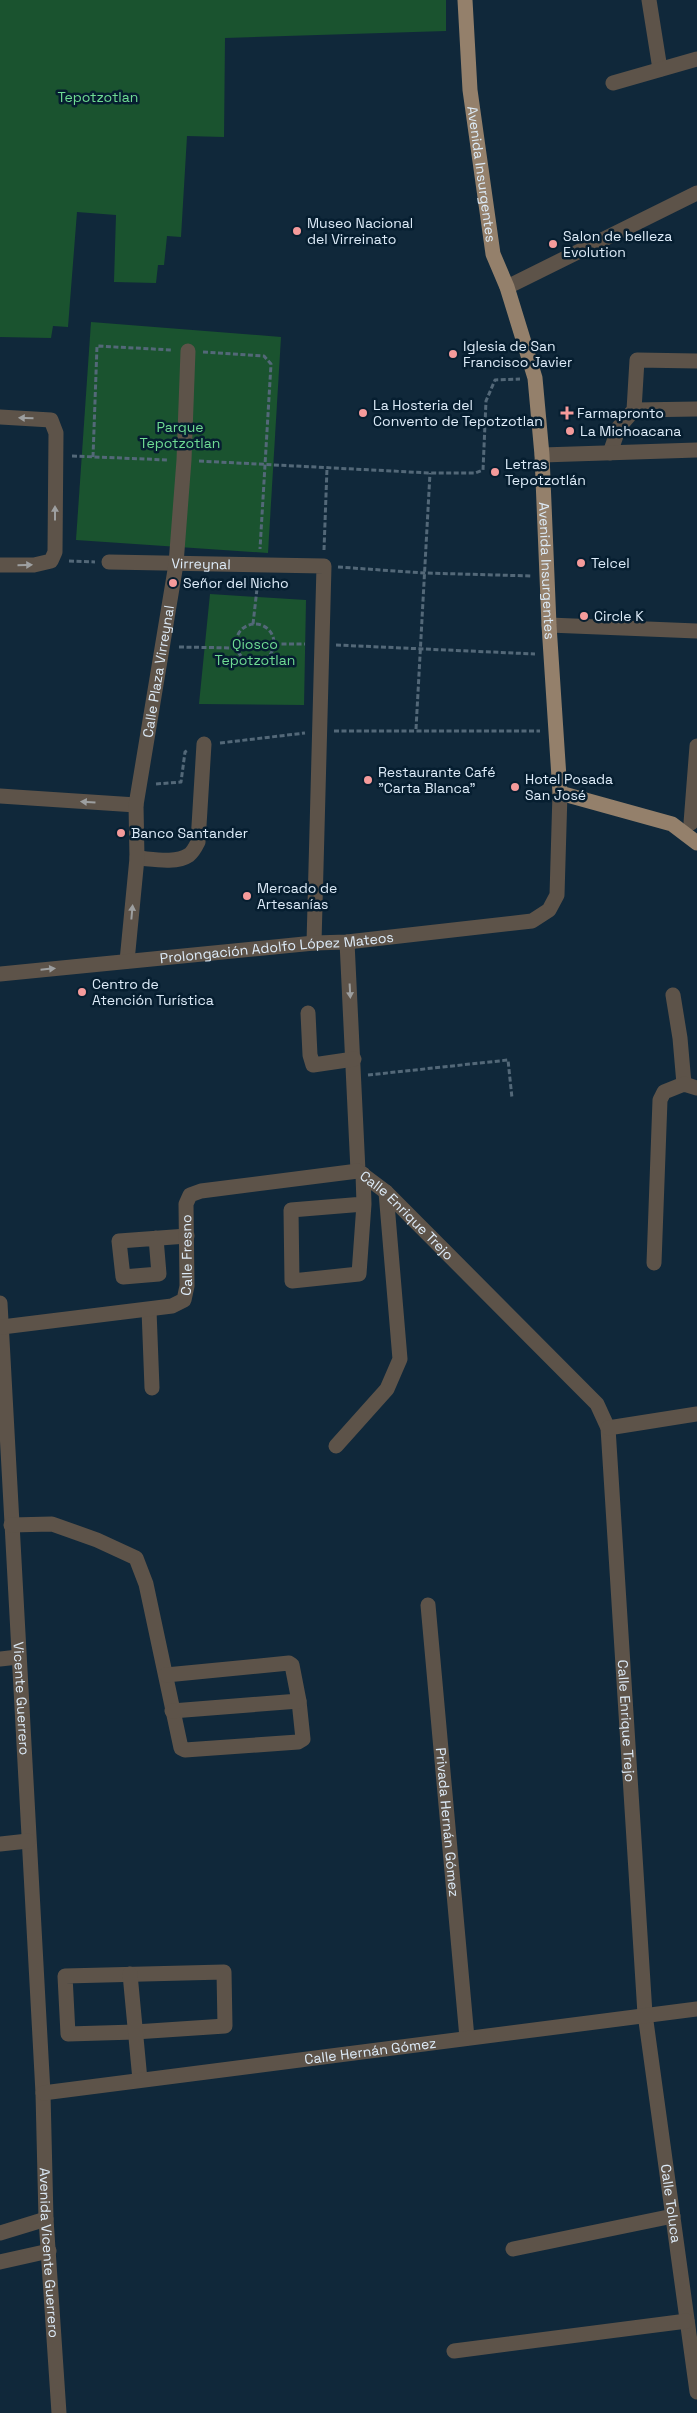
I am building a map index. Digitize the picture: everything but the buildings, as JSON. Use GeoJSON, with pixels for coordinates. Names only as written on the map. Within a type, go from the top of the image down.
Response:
{"type":"FeatureCollection","features":[{"type":"Feature","properties":{"kind":"main road","name":"Avenida Insurgentes"},"geometry":{"type":"LineString","coordinates":[[465,0],[470,90],[493,254],[507,287],[535,378],[542,455],[549,625],[560,793]]}},
{"type":"Feature","properties":{"kind":"main road"},"geometry":{"type":"LineString","coordinates":[[560,793],[672,824],[697,843]]}},
{"type":"Feature","properties":{"kind":"street"},"geometry":{"type":"LineString","coordinates":[[649,0],[660,69]]}},
{"type":"Feature","properties":{"kind":"street"},"geometry":{"type":"LineString","coordinates":[[614,83],[697,59]]}},
{"type":"Feature","properties":{"kind":"street"},"geometry":{"type":"LineString","coordinates":[[507,287],[697,193]]}},
{"type":"Feature","properties":{"kind":"street","name":"Calle Plaza Virreynal"},"geometry":{"type":"LineString","coordinates":[[127,961],[137,858],[136,806],[164,646],[176,564],[184,460],[188,351]]}},
{"type":"Feature","properties":{"kind":"street"},"geometry":{"type":"LineString","coordinates":[[610,453],[619,427],[634,410],[637,360],[697,361]]}},
{"type":"Feature","properties":{"kind":"street"},"geometry":{"type":"LineString","coordinates":[[634,410],[697,408]]}},
{"type":"Feature","properties":{"kind":"street"},"geometry":{"type":"LineString","coordinates":[[0,417],[51,420],[56,433],[55,552],[51,561],[34,565],[0,565]]}},
{"type":"Feature","properties":{"kind":"street"},"geometry":{"type":"LineString","coordinates":[[542,455],[697,450]]}},
{"type":"Feature","properties":{"kind":"street","name":"Virreynal"},"geometry":{"type":"LineString","coordinates":[[109,562],[324,566]]}},
{"type":"Feature","properties":{"kind":"street"},"geometry":{"type":"LineString","coordinates":[[314,943],[324,566]]}},
{"type":"Feature","properties":{"kind":"street"},"geometry":{"type":"LineString","coordinates":[[549,625],[697,632]]}},
{"type":"Feature","properties":{"kind":"street"},"geometry":{"type":"LineString","coordinates":[[137,858],[166,860],[182,858],[191,854],[198,842],[204,744]]}},
{"type":"Feature","properties":{"kind":"street"},"geometry":{"type":"LineString","coordinates":[[672,824],[694,823],[697,746]]}},
{"type":"Feature","properties":{"kind":"street","name":"Prolongación Adolfo López Mateos"},"geometry":{"type":"LineString","coordinates":[[0,974],[314,943],[347,942],[532,921],[549,910],[557,895],[560,793]]}},
{"type":"Feature","properties":{"kind":"street"},"geometry":{"type":"LineString","coordinates":[[0,796],[136,806]]}},
{"type":"Feature","properties":{"kind":"street","name":"Calle Enrique Trejo"},"geometry":{"type":"LineString","coordinates":[[347,942],[361,1173],[386,1192],[598,1404],[608,1428],[645,2014]]}},
{"type":"Feature","properties":{"kind":"street"},"geometry":{"type":"LineString","coordinates":[[654,1263],[660,1100],[664,1092],[690,1086],[673,995]]}},
{"type":"Feature","properties":{"kind":"street"},"geometry":{"type":"LineString","coordinates":[[308,1013],[312,1065],[354,1059]]}},
{"type":"Feature","properties":{"kind":"street"},"geometry":{"type":"LineString","coordinates":[[361,1173],[364,1204],[360,1274],[292,1281],[291,1210],[364,1204]]}},
{"type":"Feature","properties":{"kind":"street","name":"Calle Fresno"},"geometry":{"type":"LineString","coordinates":[[2,1327],[172,1306],[184,1300],[188,1286],[186,1204],[190,1195],[201,1191],[361,1173]]}},
{"type":"Feature","properties":{"kind":"street"},"geometry":{"type":"LineString","coordinates":[[336,1446],[387,1389],[400,1359],[386,1192]]}},
{"type":"Feature","properties":{"kind":"street"},"geometry":{"type":"LineString","coordinates":[[156,1238],[188,1236]]}},
{"type":"Feature","properties":{"kind":"street","name":"Vicente Guerrero"},"geometry":{"type":"LineString","coordinates":[[0,1303],[5,1484],[12,1525],[43,2093]]}},
{"type":"Feature","properties":{"kind":"street"},"geometry":{"type":"LineString","coordinates":[[149,1310],[152,1388]]}},
{"type":"Feature","properties":{"kind":"street"},"geometry":{"type":"LineString","coordinates":[[608,1428],[697,1414]]}},
{"type":"Feature","properties":{"kind":"street"},"geometry":{"type":"LineString","coordinates":[[12,1525],[52,1524],[97,1540],[136,1558],[146,1584],[179,1745],[185,1750],[298,1742],[303,1739],[299,1702],[292,1665],[289,1663],[166,1675]]}},
{"type":"Feature","properties":{"kind":"street","name":"Privada Hernán Gómez"},"geometry":{"type":"LineString","coordinates":[[428,1605],[467,2038]]}},
{"type":"Feature","properties":{"kind":"street"},"geometry":{"type":"LineString","coordinates":[[0,1659],[18,1657]]}},
{"type":"Feature","properties":{"kind":"street"},"geometry":{"type":"LineString","coordinates":[[172,1710],[299,1702]]}},
{"type":"Feature","properties":{"kind":"street"},"geometry":{"type":"LineString","coordinates":[[0,1844],[28,1841]]}},
{"type":"Feature","properties":{"kind":"street"},"geometry":{"type":"LineString","coordinates":[[224,1972],[224,2026],[135,2032],[68,2034],[65,1976],[224,1972]]}},
{"type":"Feature","properties":{"kind":"street"},"geometry":{"type":"LineString","coordinates":[[130,1974],[140,2080]]}},
{"type":"Feature","properties":{"kind":"street","name":"Calle Hernán Gómez"},"geometry":{"type":"LineString","coordinates":[[43,2093],[697,2008]]}},
{"type":"Feature","properties":{"kind":"street","name":"Calle Toluca"},"geometry":{"type":"LineString","coordinates":[[645,2014],[697,2392]]}},
{"type":"Feature","properties":{"kind":"street","name":"Avenida Vicente Guerrero"},"geometry":{"type":"LineString","coordinates":[[43,2093],[46,2219],[59,2413]]}},
{"type":"Feature","properties":{"kind":"street"},"geometry":{"type":"LineString","coordinates":[[513,2249],[672,2216]]}},
{"type":"Feature","properties":{"kind":"street"},"geometry":{"type":"LineString","coordinates":[[0,2233],[46,2219]]}},
{"type":"Feature","properties":{"kind":"street"},"geometry":{"type":"LineString","coordinates":[[0,2262],[49,2251]]}},
{"type":"Feature","properties":{"kind":"street"},"geometry":{"type":"LineString","coordinates":[[454,2351],[687,2321]]}},
{"type":"Feature","properties":{"kind":"path"},"geometry":{"type":"LineString","coordinates":[[93,457],[97,346],[264,356],[271,364],[266,465],[253,624]]}},
{"type":"Feature","properties":{"kind":"path"},"geometry":{"type":"LineString","coordinates":[[56,456],[184,460],[430,474],[474,473],[482,470],[486,402],[495,380],[535,378]]}},
{"type":"Feature","properties":{"kind":"path"},"geometry":{"type":"LineString","coordinates":[[327,468],[324,566],[424,573],[548,577]]}},
{"type":"Feature","properties":{"kind":"path"},"geometry":{"type":"LineString","coordinates":[[416,729],[430,474]]}},
{"type":"Feature","properties":{"kind":"path"},"geometry":{"type":"LineString","coordinates":[[51,561],[109,562]]}},
{"type":"Feature","properties":{"kind":"path"},"geometry":{"type":"LineString","coordinates":[[253,624],[261,625],[268,629],[273,636],[274,644],[272,652],[261,662],[253,663],[245,660],[236,648],[239,632],[245,626],[253,624]]}},
{"type":"Feature","properties":{"kind":"path"},"geometry":{"type":"LineString","coordinates":[[274,644],[321,644],[551,655]]}},
{"type":"Feature","properties":{"kind":"path"},"geometry":{"type":"LineString","coordinates":[[164,646],[236,648]]}},
{"type":"Feature","properties":{"kind":"path"},"geometry":{"type":"LineString","coordinates":[[140,785],[181,782],[185,752],[194,745],[319,731],[416,729],[556,731]]}},
{"type":"Feature","properties":{"kind":"path"},"geometry":{"type":"LineString","coordinates":[[355,1076],[508,1060],[512,1098]]}},
{"type":"Feature","properties":{"kind":"green space","name":"Tepotzotlan"},"geometry":{"type":"Polygon","coordinates":[[[0,0],[446,0],[446,31],[225,38],[224,137],[187,136],[181,237],[167,236],[164,265],[158,265],[156,283],[114,282],[116,215],[77,212],[68,327],[53,326],[51,338],[0,337],[0,0]]]}},
{"type":"Feature","properties":{"kind":"green space","name":"Parque Tepotzotlan"},"geometry":{"type":"Polygon","coordinates":[[[91,322],[281,337],[268,553],[76,540],[91,322]]]}},
{"type":"Feature","properties":{"kind":"green space","name":"Qiosco Tepotzotlan"},"geometry":{"type":"Polygon","coordinates":[[[210,594],[306,600],[304,705],[199,704],[210,594]]]}},
{"type":"Feature","properties":{"kind":"place","name":"Museo Nacional del Virreinato"},"geometry":{"type":"Point","coordinates":[297,231]}},
{"type":"Feature","properties":{"kind":"place","name":"Salon de belleza Evolution"},"geometry":{"type":"Point","coordinates":[553,244]}},
{"type":"Feature","properties":{"kind":"place","name":"Iglesia de San Francisco Javier"},"geometry":{"type":"Point","coordinates":[453,354]}},
{"type":"Feature","properties":{"kind":"place","name":"La Hosteria del Convento de Tepotzotlan"},"geometry":{"type":"Point","coordinates":[363,413]}},
{"type":"Feature","properties":{"kind":"place","name":"Farmapronto"},"geometry":{"type":"Point","coordinates":[567,413]}},
{"type":"Feature","properties":{"kind":"place","name":"La Michoacana"},"geometry":{"type":"Point","coordinates":[570,431]}},
{"type":"Feature","properties":{"kind":"place","name":"Letras Tepotzotlán"},"geometry":{"type":"Point","coordinates":[495,472]}},
{"type":"Feature","properties":{"kind":"place","name":"Telcel"},"geometry":{"type":"Point","coordinates":[581,563]}},
{"type":"Feature","properties":{"kind":"place","name":"Señor del Nicho"},"geometry":{"type":"Point","coordinates":[173,583]}},
{"type":"Feature","properties":{"kind":"place","name":"Circle K"},"geometry":{"type":"Point","coordinates":[584,616]}},
{"type":"Feature","properties":{"kind":"place","name":"Restaurante Café \"Carta Blanca\""},"geometry":{"type":"Point","coordinates":[368,780]}},
{"type":"Feature","properties":{"kind":"place","name":"Hotel Posada San José"},"geometry":{"type":"Point","coordinates":[515,787]}},
{"type":"Feature","properties":{"kind":"place","name":"Banco Santander"},"geometry":{"type":"Point","coordinates":[121,833]}},
{"type":"Feature","properties":{"kind":"place","name":"Mercado de Artesanías"},"geometry":{"type":"Point","coordinates":[247,896]}},
{"type":"Feature","properties":{"kind":"place","name":"Centro de Atención Turística"},"geometry":{"type":"Point","coordinates":[82,992]}}]}
